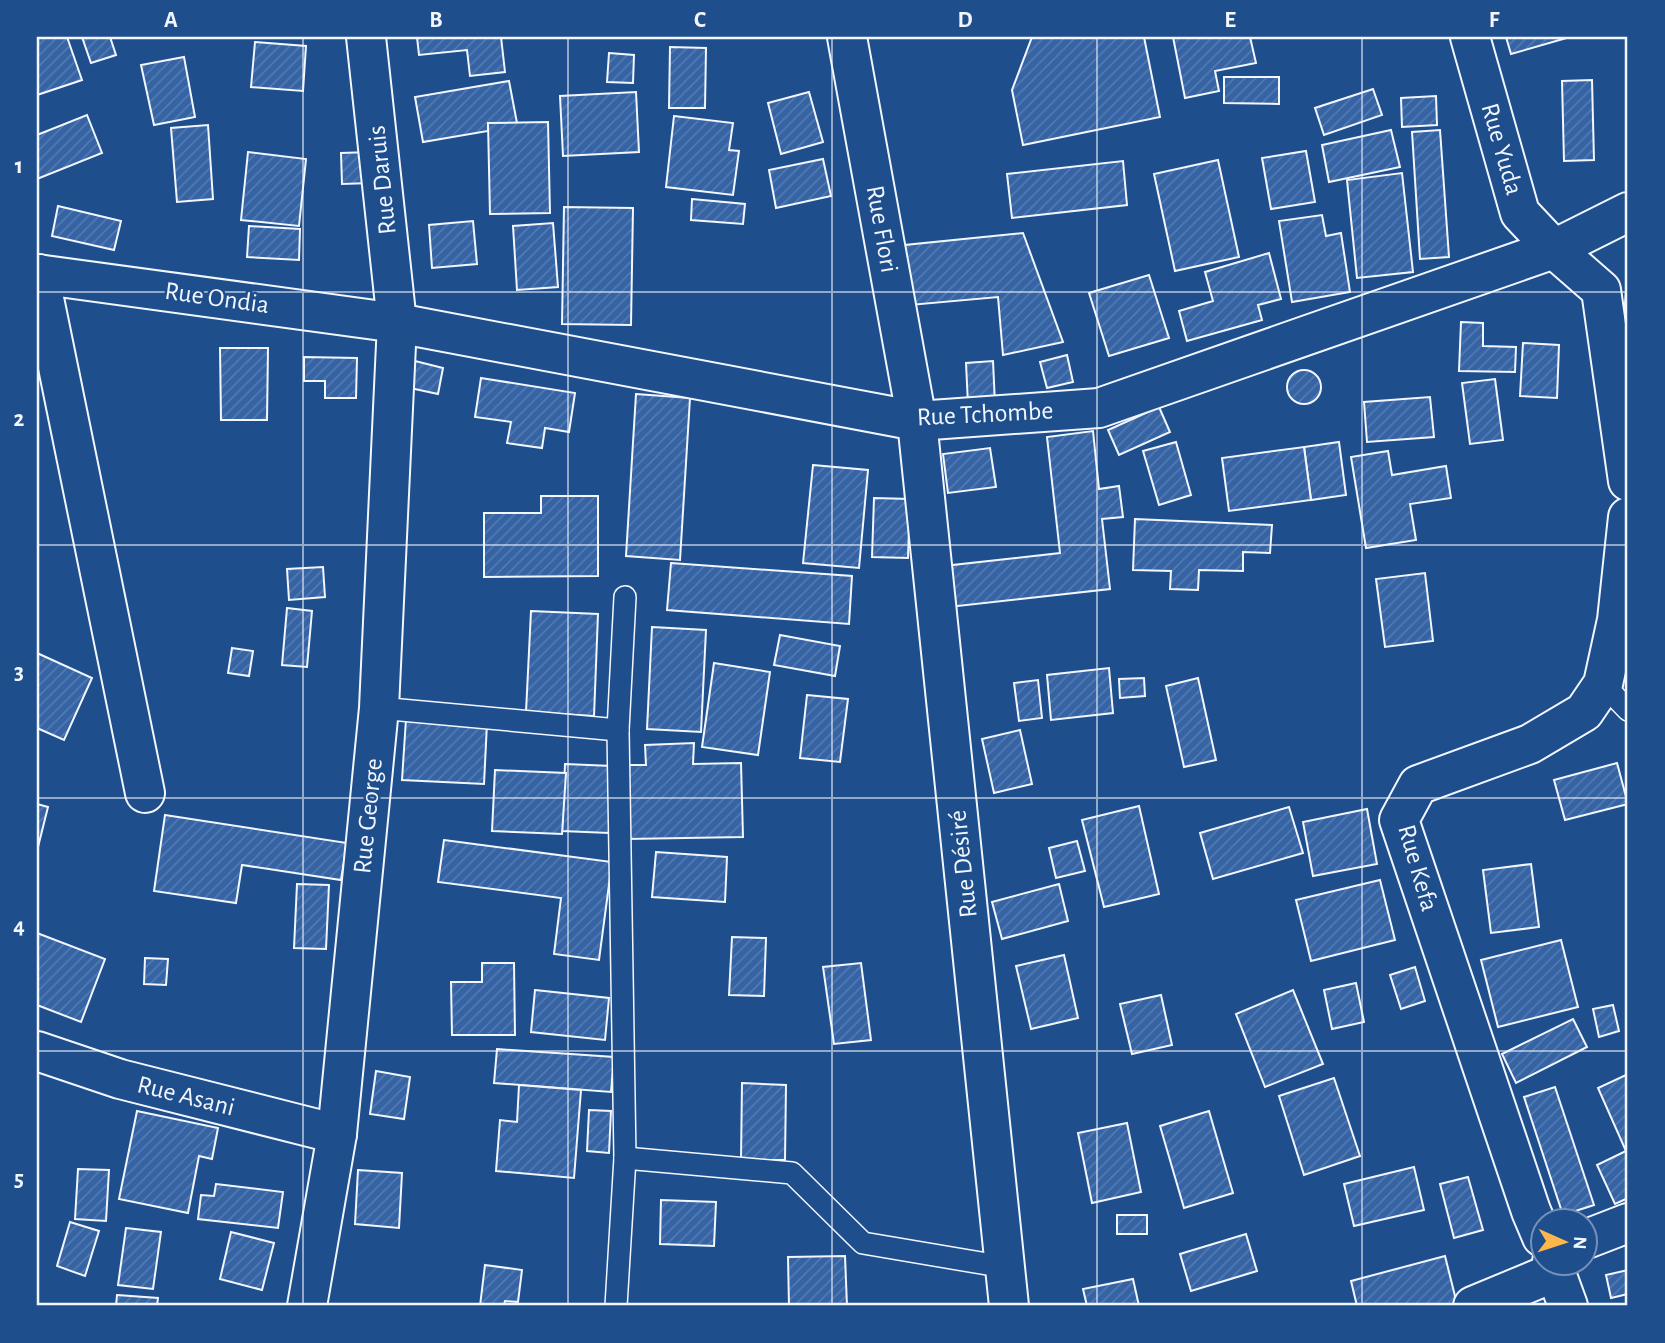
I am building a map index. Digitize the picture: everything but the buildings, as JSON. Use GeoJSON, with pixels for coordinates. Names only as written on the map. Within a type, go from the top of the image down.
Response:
{"type":"FeatureCollection","features":[{"type":"Feature","properties":{"kind":"street","name":"Rue Daruis"},"geometry":{"type":"LineString","coordinates":[[366,37],[397,323]]}},
{"type":"Feature","properties":{"kind":"street","name":"Rue Flori"},"geometry":{"type":"LineString","coordinates":[[847,37],[917,421]]}},
{"type":"Feature","properties":{"kind":"street","name":"Rue Yuda"},"geometry":{"type":"LineString","coordinates":[[1470,37],[1520,213],[1554,249]]}},
{"type":"Feature","properties":{"kind":"street","name":"Rue Tchombe"},"geometry":{"type":"LineString","coordinates":[[397,323],[917,421],[1098,408],[1554,249],[1628,212]]}},
{"type":"Feature","properties":{"kind":"street"},"geometry":{"type":"LineString","coordinates":[[1554,249],[1601,290],[1628,481]]}},
{"type":"Feature","properties":{"kind":"street","name":"Rue Ondia"},"geometry":{"type":"LineString","coordinates":[[38,274],[397,323]]}},
{"type":"Feature","properties":{"kind":"street"},"geometry":{"type":"LineString","coordinates":[[38,274],[145,793]]}},
{"type":"Feature","properties":{"kind":"street","name":"Rue George"},"geometry":{"type":"LineString","coordinates":[[307,1306],[337,1134],[379,708],[397,323]]}},
{"type":"Feature","properties":{"kind":"street","name":"Rue Désiré"},"geometry":{"type":"LineString","coordinates":[[917,421],[1009,1306]]}},
{"type":"Feature","properties":{"kind":"street","name":"Rue Kefa"},"geometry":{"type":"LineString","coordinates":[[1529,1206],[1399,820],[1418,785],[1530,744],[1584,712],[1616,697],[1617,620],[1628,517]]}},
{"type":"Feature","properties":{"kind":"street","name":"Rue Asani"},"geometry":{"type":"LineString","coordinates":[[37,1051],[120,1079],[337,1134]]}},
{"type":"Feature","properties":{"kind":"street"},"geometry":{"type":"LineString","coordinates":[[1598,1235],[1628,1223]]}},
{"type":"Feature","properties":{"kind":"street"},"geometry":{"type":"LineString","coordinates":[[1473,1306],[1559,1280]]}},
{"type":"Feature","properties":{"kind":"lane"},"geometry":{"type":"LineString","coordinates":[[616,1306],[625,1158],[618,730],[625,597]]}},
{"type":"Feature","properties":{"kind":"lane"},"geometry":{"type":"LineString","coordinates":[[379,708],[618,730]]}},
{"type":"Feature","properties":{"kind":"lane"},"geometry":{"type":"LineString","coordinates":[[625,1158],[792,1173],[863,1243],[1005,1267]]}}]}
